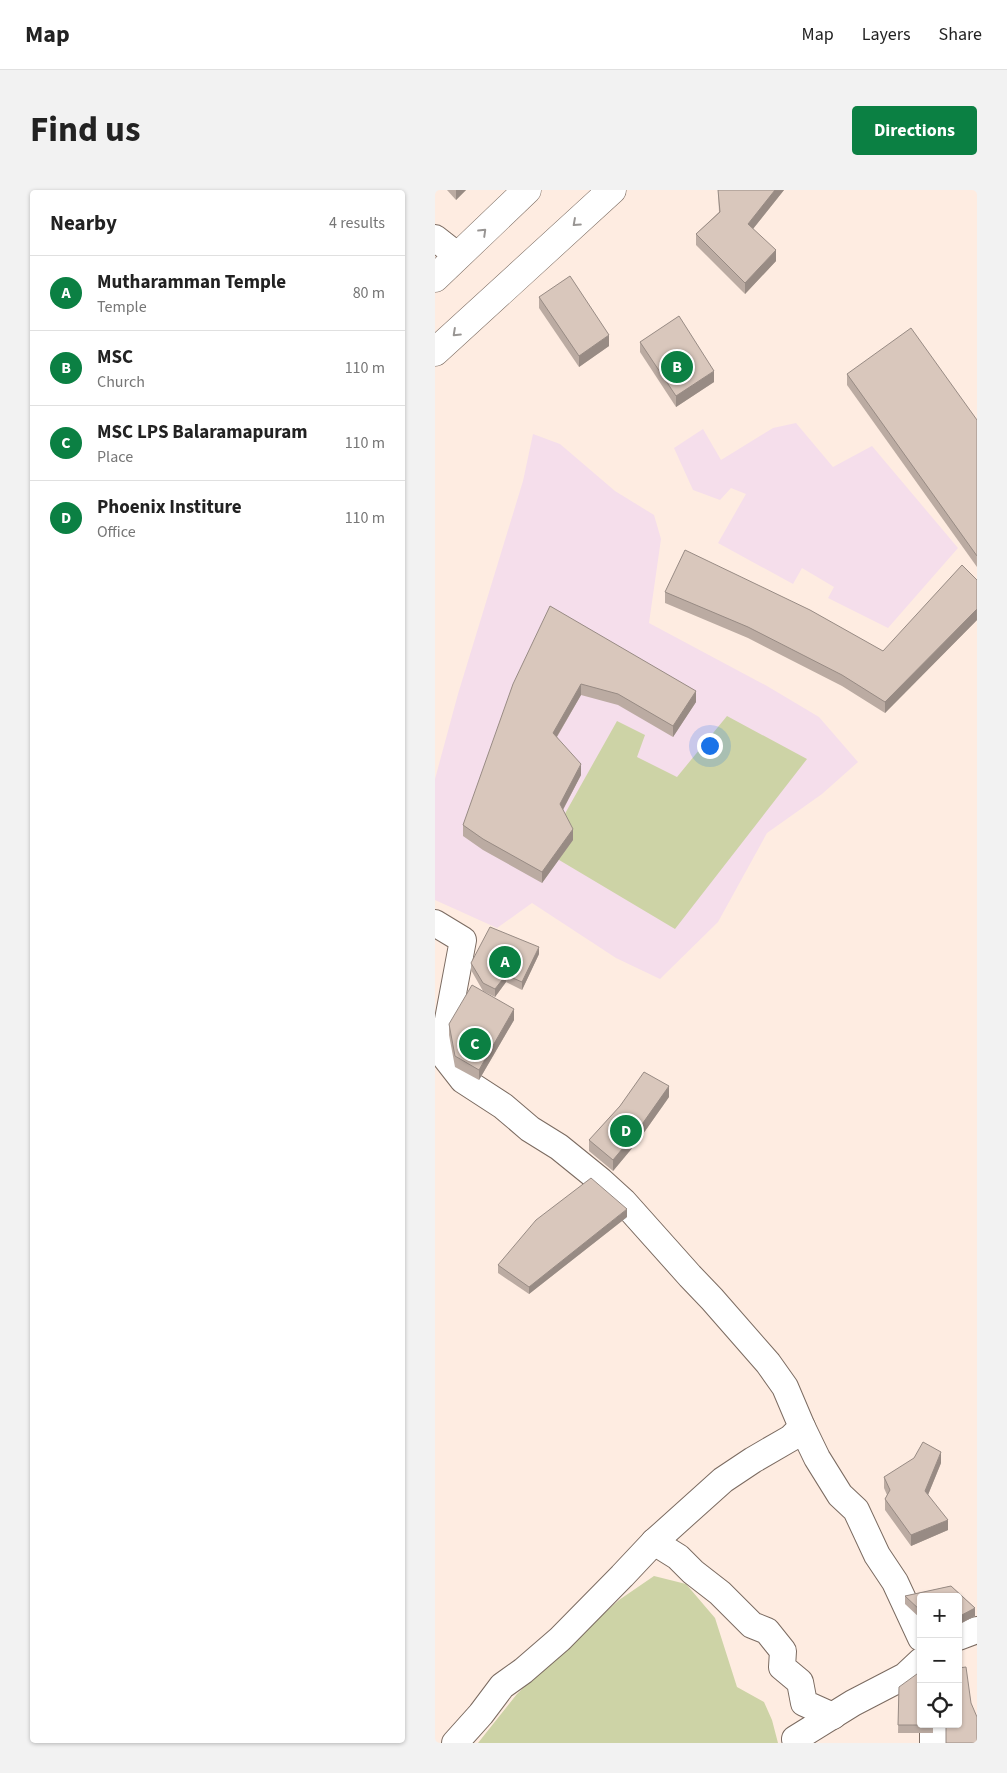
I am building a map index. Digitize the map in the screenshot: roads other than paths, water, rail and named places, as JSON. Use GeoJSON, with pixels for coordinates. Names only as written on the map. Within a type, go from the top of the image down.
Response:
{"type":"FeatureCollection","features":[{"type":"Feature","properties":{"kind":"main road"},"geometry":{"type":"LineString","coordinates":[[435,278],[527,190]]}},
{"type":"Feature","properties":{"kind":"main road"},"geometry":{"type":"LineString","coordinates":[[435,352],[612,190]]}},
{"type":"Feature","properties":{"kind":"street"},"geometry":{"type":"LineString","coordinates":[[435,238],[458,256]]}},
{"type":"Feature","properties":{"kind":"street"},"geometry":{"type":"LineString","coordinates":[[435,923],[463,940],[440,1062],[463,1080],[503,1106],[529,1129],[559,1147],[623,1201],[768,1362],[785,1387],[801,1427],[817,1458],[840,1495],[856,1510],[877,1555],[895,1582],[917,1629]]}},
{"type":"Feature","properties":{"kind":"street"},"geometry":{"type":"LineString","coordinates":[[455,1743],[481,1714],[502,1686],[523,1671],[560,1638],[654,1542],[723,1480],[791,1438],[801,1427]]}},
{"type":"Feature","properties":{"kind":"street"},"geometry":{"type":"LineString","coordinates":[[654,1542],[678,1557],[693,1572],[721,1593],[752,1625],[767,1631],[783,1651],[782,1667],[800,1682],[804,1703],[833,1716]]}},
{"type":"Feature","properties":{"kind":"street"},"geometry":{"type":"LineString","coordinates":[[962,1636],[977,1630]]}},
{"type":"Feature","properties":{"kind":"street"},"geometry":{"type":"LineString","coordinates":[[795,1739],[853,1703],[905,1676],[917,1665]]}},
{"type":"Feature","properties":{"kind":"street"},"geometry":{"type":"LineString","coordinates":[[933,1728],[933,1743]]}},
{"type":"Feature","properties":{"kind":"place","name":"MSC"},"geometry":{"type":"Point","coordinates":[677,367]}},
{"type":"Feature","properties":{"kind":"place","name":"Mutharamman Temple"},"geometry":{"type":"Point","coordinates":[505,962]}},
{"type":"Feature","properties":{"kind":"place","name":"MSC LPS Balaramapuram"},"geometry":{"type":"Point","coordinates":[475,1044]}},
{"type":"Feature","properties":{"kind":"place","name":"Phoenix Institure"},"geometry":{"type":"Point","coordinates":[626,1131]}}]}
